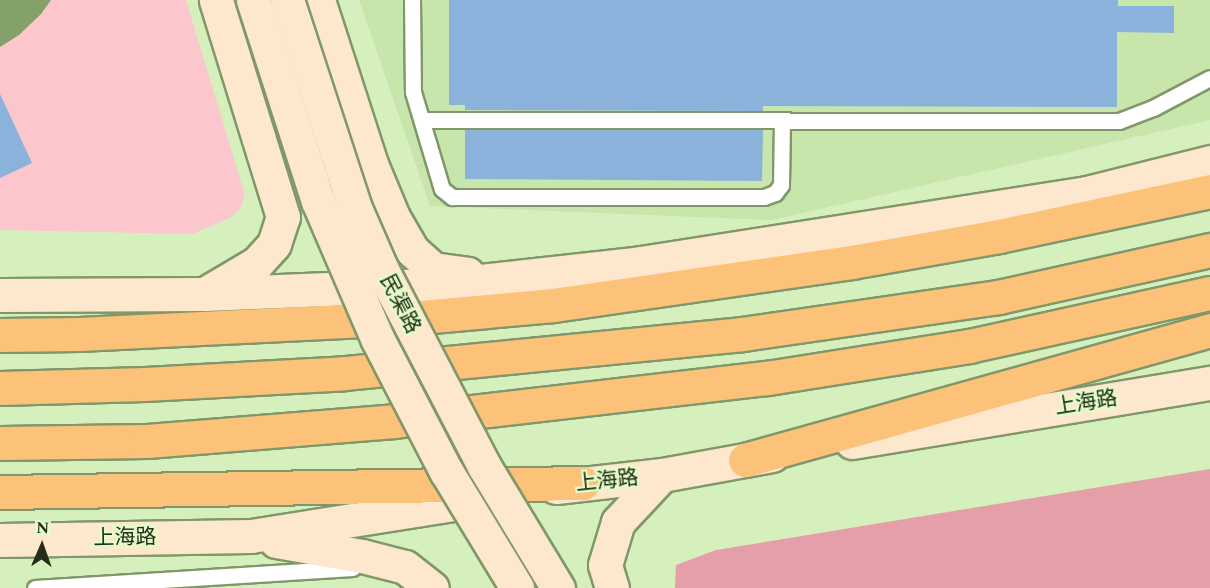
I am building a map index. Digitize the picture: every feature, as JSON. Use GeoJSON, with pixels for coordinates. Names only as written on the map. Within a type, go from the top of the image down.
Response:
{"type":"FeatureCollection","features":[{"type":"Feature","properties":{"kind":"highway"},"geometry":{"type":"LineString","coordinates":[[0,335],[79,334],[421,317],[553,304],[852,262],[999,236],[1210,191]]}},
{"type":"Feature","properties":{"kind":"highway"},"geometry":{"type":"LineString","coordinates":[[0,388],[145,384],[345,374],[741,334],[998,297],[1210,250]]}},
{"type":"Feature","properties":{"kind":"highway"},"geometry":{"type":"LineString","coordinates":[[0,443],[147,441],[394,421],[767,378],[969,346],[1210,293]]}},
{"type":"Feature","properties":{"kind":"highway"},"geometry":{"type":"LineString","coordinates":[[745,460],[1210,330]]}},
{"type":"Feature","properties":{"kind":"highway"},"geometry":{"type":"LineString","coordinates":[[0,492],[584,483]]}},
{"type":"Feature","properties":{"kind":"main road"},"geometry":{"type":"LineString","coordinates":[[204,294],[257,263],[274,244],[283,217],[216,0]]}},
{"type":"Feature","properties":{"kind":"main road","name":"民渠路"},"geometry":{"type":"LineString","coordinates":[[252,0],[318,201],[378,340],[446,471],[518,588]]}},
{"type":"Feature","properties":{"kind":"main road","name":"民渠路"},"geometry":{"type":"LineString","coordinates":[[287,0],[355,208],[382,270],[484,466],[558,588]]}},
{"type":"Feature","properties":{"kind":"main road"},"geometry":{"type":"LineString","coordinates":[[318,0],[370,164],[393,217],[413,251],[434,269],[454,273],[524,276]]}},
{"type":"Feature","properties":{"kind":"main road"},"geometry":{"type":"LineString","coordinates":[[0,295],[204,294],[452,284],[641,263],[1087,193],[1210,162]]}},
{"type":"Feature","properties":{"kind":"main road","name":"上海路"},"geometry":{"type":"LineString","coordinates":[[0,540],[251,536],[584,483],[662,475],[1210,383]]}},
{"type":"Feature","properties":{"kind":"main road"},"geometry":{"type":"LineString","coordinates":[[612,588],[605,565],[618,522],[662,475]]}},
{"type":"Feature","properties":{"kind":"main road"},"geometry":{"type":"LineString","coordinates":[[251,536],[362,555],[405,567],[432,588]]}},
{"type":"Feature","properties":{"kind":"lane"},"geometry":{"type":"LineString","coordinates":[[412,0],[411,78],[442,189],[452,197],[764,196],[775,193],[781,185],[782,122]]}},
{"type":"Feature","properties":{"kind":"lane"},"geometry":{"type":"LineString","coordinates":[[422,120],[1119,121],[1153,108],[1210,78]]}},
{"type":"Feature","properties":{"kind":"lane"},"geometry":{"type":"LineString","coordinates":[[35,588],[328,568],[405,567]]}},
{"type":"Feature","properties":{"kind":"shaded area"},"geometry":{"type":"Polygon","coordinates":[[[0,0],[186,0],[245,195],[240,209],[230,218],[192,234],[0,230],[0,0]]]}},
{"type":"Feature","properties":{"kind":"shaded area"},"geometry":{"type":"Polygon","coordinates":[[[0,0],[51,0],[41,14],[19,35],[0,47],[0,0]]]}},
{"type":"Feature","properties":{"kind":"shaded area"},"geometry":{"type":"Polygon","coordinates":[[[359,0],[1210,0],[1210,120],[772,220],[430,206],[359,0]]]}},
{"type":"Feature","properties":{"kind":"shaded area"},"geometry":{"type":"Polygon","coordinates":[[[1210,469],[1210,588],[675,588],[676,565],[716,550],[1210,469]]]}},
{"type":"Feature","properties":{"kind":"building"},"geometry":{"type":"Polygon","coordinates":[[[449,0],[1118,0],[1118,6],[1174,6],[1174,33],[1117,32],[1117,107],[763,106],[763,111],[465,110],[465,105],[449,105],[449,0]]]}},
{"type":"Feature","properties":{"kind":"building"},"geometry":{"type":"Polygon","coordinates":[[[0,94],[32,163],[0,178],[0,94]]]}},
{"type":"Feature","properties":{"kind":"building"},"geometry":{"type":"Polygon","coordinates":[[[465,130],[763,130],[762,181],[465,179],[465,130]]]}}]}
